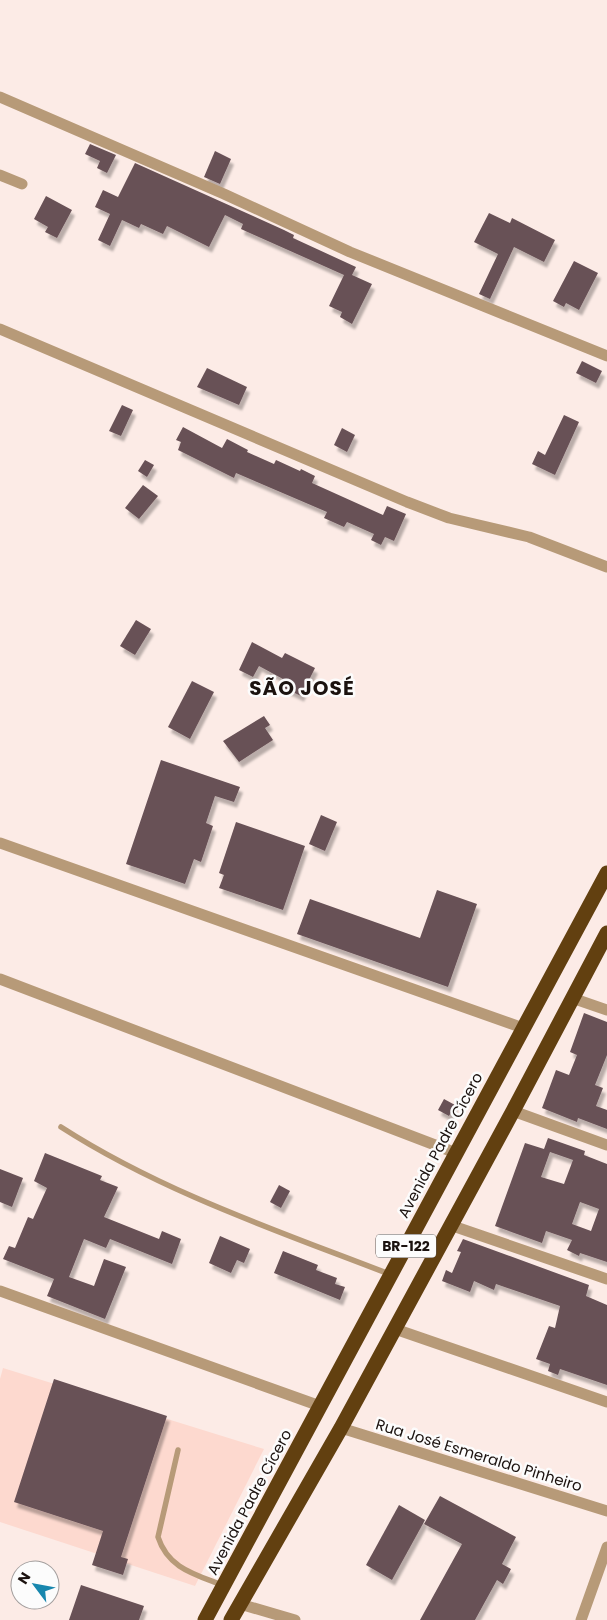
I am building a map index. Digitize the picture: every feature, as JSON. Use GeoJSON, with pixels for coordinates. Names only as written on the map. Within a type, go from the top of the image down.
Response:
{"type":"FeatureCollection","features":[{"type":"Feature","properties":{"kind":"highway","name":"Avenida Padre Cícero"},"geometry":{"type":"LineString","coordinates":[[206,1620],[607,873]]}},
{"type":"Feature","properties":{"kind":"highway","name":"BR-122"},"geometry":{"type":"LineString","coordinates":[[231,1620],[341,1428],[607,933]]}},
{"type":"Feature","properties":{"kind":"street"},"geometry":{"type":"LineString","coordinates":[[0,97],[224,194],[350,252],[607,356]]}},
{"type":"Feature","properties":{"kind":"street"},"geometry":{"type":"LineString","coordinates":[[0,175],[22,184]]}},
{"type":"Feature","properties":{"kind":"street"},"geometry":{"type":"LineString","coordinates":[[0,329],[407,502],[449,518],[529,537],[607,567]]}},
{"type":"Feature","properties":{"kind":"street"},"geometry":{"type":"LineString","coordinates":[[0,843],[523,1028]]}},
{"type":"Feature","properties":{"kind":"street"},"geometry":{"type":"LineString","coordinates":[[0,978],[456,1153]]}},
{"type":"Feature","properties":{"kind":"street"},"geometry":{"type":"LineString","coordinates":[[572,998],[607,1010]]}},
{"type":"Feature","properties":{"kind":"street"},"geometry":{"type":"LineString","coordinates":[[513,1111],[607,1146]]}},
{"type":"Feature","properties":{"kind":"street"},"geometry":{"type":"LineString","coordinates":[[450,1225],[607,1279]]}},
{"type":"Feature","properties":{"kind":"street"},"geometry":{"type":"LineString","coordinates":[[0,1291],[320,1406]]}},
{"type":"Feature","properties":{"kind":"street"},"geometry":{"type":"LineString","coordinates":[[395,1329],[607,1402]]}},
{"type":"Feature","properties":{"kind":"street","name":"Rua José Esmeraldo Pinheiro"},"geometry":{"type":"LineString","coordinates":[[341,1428],[607,1511]]}},
{"type":"Feature","properties":{"kind":"street"},"geometry":{"type":"LineString","coordinates":[[581,1620],[607,1547]]}},
{"type":"Feature","properties":{"kind":"street"},"geometry":{"type":"LineString","coordinates":[[240,1604],[266,1616],[295,1620]]}},
{"type":"Feature","properties":{"kind":"lane"},"geometry":{"type":"LineString","coordinates":[[62,1127],[102,1153],[175,1189],[391,1275]]}},
{"type":"Feature","properties":{"kind":"lane"},"geometry":{"type":"LineString","coordinates":[[178,1450],[158,1537],[163,1551],[172,1561],[185,1569],[224,1585]]}},
{"type":"Feature","properties":{"kind":"shaded area"},"geometry":{"type":"Polygon","coordinates":[[[3,1368],[264,1449],[195,1586],[0,1522],[0,1379],[3,1368]]]}},
{"type":"Feature","properties":{"kind":"building"},"geometry":{"type":"Polygon","coordinates":[[[90,144],[116,155],[107,173],[97,168],[100,161],[85,154],[90,144]]]}},
{"type":"Feature","properties":{"kind":"building"},"geometry":{"type":"Polygon","coordinates":[[[215,151],[231,159],[220,184],[204,177],[215,151]]]}},
{"type":"Feature","properties":{"kind":"building"},"geometry":{"type":"Polygon","coordinates":[[[135,163],[284,230],[294,235],[293,238],[356,267],[352,275],[372,284],[352,324],[340,317],[342,312],[329,306],[344,275],[241,229],[243,224],[225,215],[209,247],[167,226],[163,234],[141,224],[139,228],[122,220],[110,246],[98,240],[110,214],[95,207],[103,190],[118,197],[135,163]]]}},
{"type":"Feature","properties":{"kind":"building"},"geometry":{"type":"Polygon","coordinates":[[[46,196],[72,210],[57,238],[45,232],[48,227],[34,219],[46,196]]]}},
{"type":"Feature","properties":{"kind":"building"},"geometry":{"type":"Polygon","coordinates":[[[489,213],[510,223],[512,218],[555,240],[544,262],[514,247],[490,299],[479,294],[498,254],[474,242],[489,213]]]}},
{"type":"Feature","properties":{"kind":"building"},"geometry":{"type":"Polygon","coordinates":[[[574,261],[598,273],[579,310],[566,303],[564,307],[553,301],[574,261]]]}},
{"type":"Feature","properties":{"kind":"building"},"geometry":{"type":"Polygon","coordinates":[[[582,361],[602,371],[596,383],[576,373],[582,361]]]}},
{"type":"Feature","properties":{"kind":"building"},"geometry":{"type":"Polygon","coordinates":[[[207,368],[247,387],[239,405],[197,387],[207,368]]]}},
{"type":"Feature","properties":{"kind":"building"},"geometry":{"type":"Polygon","coordinates":[[[122,405],[133,410],[121,436],[109,431],[122,405]]]}},
{"type":"Feature","properties":{"kind":"building"},"geometry":{"type":"Polygon","coordinates":[[[564,415],[579,422],[555,475],[532,464],[538,451],[545,455],[564,415]]]}},
{"type":"Feature","properties":{"kind":"building"},"geometry":{"type":"Polygon","coordinates":[[[183,427],[222,448],[227,439],[248,450],[247,452],[274,464],[276,460],[300,471],[301,469],[315,476],[312,483],[383,515],[387,506],[406,514],[394,541],[385,537],[381,545],[371,540],[374,534],[347,522],[344,527],[324,518],[327,512],[236,473],[234,478],[178,450],[181,442],[176,440],[183,427]]]}},
{"type":"Feature","properties":{"kind":"building"},"geometry":{"type":"Polygon","coordinates":[[[342,428],[355,435],[347,452],[334,445],[342,428]]]}},
{"type":"Feature","properties":{"kind":"building"},"geometry":{"type":"Polygon","coordinates":[[[145,460],[154,465],[147,477],[138,471],[145,460]]]}},
{"type":"Feature","properties":{"kind":"building"},"geometry":{"type":"Polygon","coordinates":[[[143,485],[158,496],[139,519],[125,508],[143,485]]]}},
{"type":"Feature","properties":{"kind":"building"},"geometry":{"type":"Polygon","coordinates":[[[136,620],[151,629],[135,655],[120,646],[136,620]]]}},
{"type":"Feature","properties":{"kind":"building"},"geometry":{"type":"Polygon","coordinates":[[[252,642],[282,658],[285,653],[315,668],[301,696],[280,686],[283,679],[259,666],[253,677],[239,670],[252,642]]]}},
{"type":"Feature","properties":{"kind":"building"},"geometry":{"type":"Polygon","coordinates":[[[192,681],[214,692],[190,739],[168,727],[192,681]]]}},
{"type":"Feature","properties":{"kind":"building"},"geometry":{"type":"Polygon","coordinates":[[[264,716],[270,725],[265,728],[273,740],[239,762],[223,741],[264,716]]]}},
{"type":"Feature","properties":{"kind":"building"},"geometry":{"type":"Polygon","coordinates":[[[161,760],[240,787],[234,802],[215,796],[206,823],[213,826],[201,862],[194,859],[185,884],[126,864],[161,760]]]}},
{"type":"Feature","properties":{"kind":"building"},"geometry":{"type":"Polygon","coordinates":[[[321,815],[337,822],[325,851],[309,844],[321,815]]]}},
{"type":"Feature","properties":{"kind":"building"},"geometry":{"type":"Polygon","coordinates":[[[236,822],[305,846],[283,910],[219,888],[224,875],[219,873],[236,822]]]}},
{"type":"Feature","properties":{"kind":"building"},"geometry":{"type":"Polygon","coordinates":[[[437,890],[477,904],[448,987],[297,934],[310,899],[420,938],[437,890]]]}},
{"type":"Feature","properties":{"kind":"building"},"geometry":{"type":"Polygon","coordinates":[[[584,1013],[607,1022],[607,1055],[595,1085],[603,1088],[596,1106],[607,1110],[607,1129],[578,1118],[577,1122],[542,1108],[556,1070],[569,1075],[577,1055],[570,1052],[584,1013]]]}},
{"type":"Feature","properties":{"kind":"building"},"geometry":{"type":"Polygon","coordinates":[[[444,1099],[455,1105],[449,1116],[438,1110],[444,1099]]]}},
{"type":"Feature","properties":{"kind":"building"},"geometry":{"type":"Polygon","coordinates":[[[548,1138],[585,1151],[584,1155],[607,1164],[607,1262],[580,1253],[579,1256],[567,1250],[572,1240],[546,1231],[542,1243],[495,1226],[525,1143],[544,1149],[548,1138]],[[550,1152],[541,1177],[564,1184],[573,1160],[550,1152]],[[580,1202],[572,1224],[591,1231],[599,1209],[580,1202]]]}},
{"type":"Feature","properties":{"kind":"building"},"geometry":{"type":"Polygon","coordinates":[[[45,1153],[102,1176],[100,1180],[118,1187],[104,1217],[159,1239],[162,1231],[181,1239],[172,1264],[110,1239],[106,1248],[84,1239],[69,1277],[94,1286],[104,1259],[126,1267],[105,1319],[47,1296],[54,1279],[3,1259],[9,1246],[15,1248],[28,1217],[33,1219],[47,1188],[34,1181],[45,1153]]]}},
{"type":"Feature","properties":{"kind":"building"},"geometry":{"type":"Polygon","coordinates":[[[0,1169],[23,1178],[12,1207],[0,1202],[0,1169]]]}},
{"type":"Feature","properties":{"kind":"building"},"geometry":{"type":"Polygon","coordinates":[[[279,1185],[290,1191],[281,1208],[270,1202],[279,1185]]]}},
{"type":"Feature","properties":{"kind":"building"},"geometry":{"type":"Polygon","coordinates":[[[220,1236],[250,1249],[244,1263],[237,1260],[231,1273],[209,1263],[220,1236]]]}},
{"type":"Feature","properties":{"kind":"building"},"geometry":{"type":"Polygon","coordinates":[[[463,1239],[589,1285],[586,1296],[607,1305],[607,1385],[560,1369],[558,1375],[548,1371],[550,1364],[536,1359],[549,1326],[555,1328],[560,1306],[496,1284],[494,1290],[474,1281],[470,1292],[442,1281],[446,1270],[452,1273],[461,1252],[457,1251],[463,1239]]]}},
{"type":"Feature","properties":{"kind":"building"},"geometry":{"type":"Polygon","coordinates":[[[283,1251],[318,1265],[316,1270],[337,1278],[335,1284],[345,1287],[340,1300],[274,1273],[283,1251]]]}},
{"type":"Feature","properties":{"kind":"building"},"geometry":{"type":"Polygon","coordinates":[[[54,1379],[167,1416],[121,1557],[128,1559],[123,1575],[92,1565],[103,1531],[14,1502],[54,1379]]]}},
{"type":"Feature","properties":{"kind":"building"},"geometry":{"type":"Polygon","coordinates":[[[440,1496],[516,1537],[502,1564],[511,1569],[503,1584],[497,1580],[475,1620],[420,1620],[462,1544],[424,1524],[440,1496]]]}},
{"type":"Feature","properties":{"kind":"building"},"geometry":{"type":"Polygon","coordinates":[[[399,1505],[425,1520],[392,1580],[366,1565],[399,1505]]]}},
{"type":"Feature","properties":{"kind":"building"},"geometry":{"type":"Polygon","coordinates":[[[81,1585],[144,1606],[139,1620],[69,1620],[81,1585]]]}},
{"type":"Feature","properties":{"kind":"district","name":"SÃO JOSÉ"},"geometry":{"type":"Point","coordinates":[302,688]}}]}
